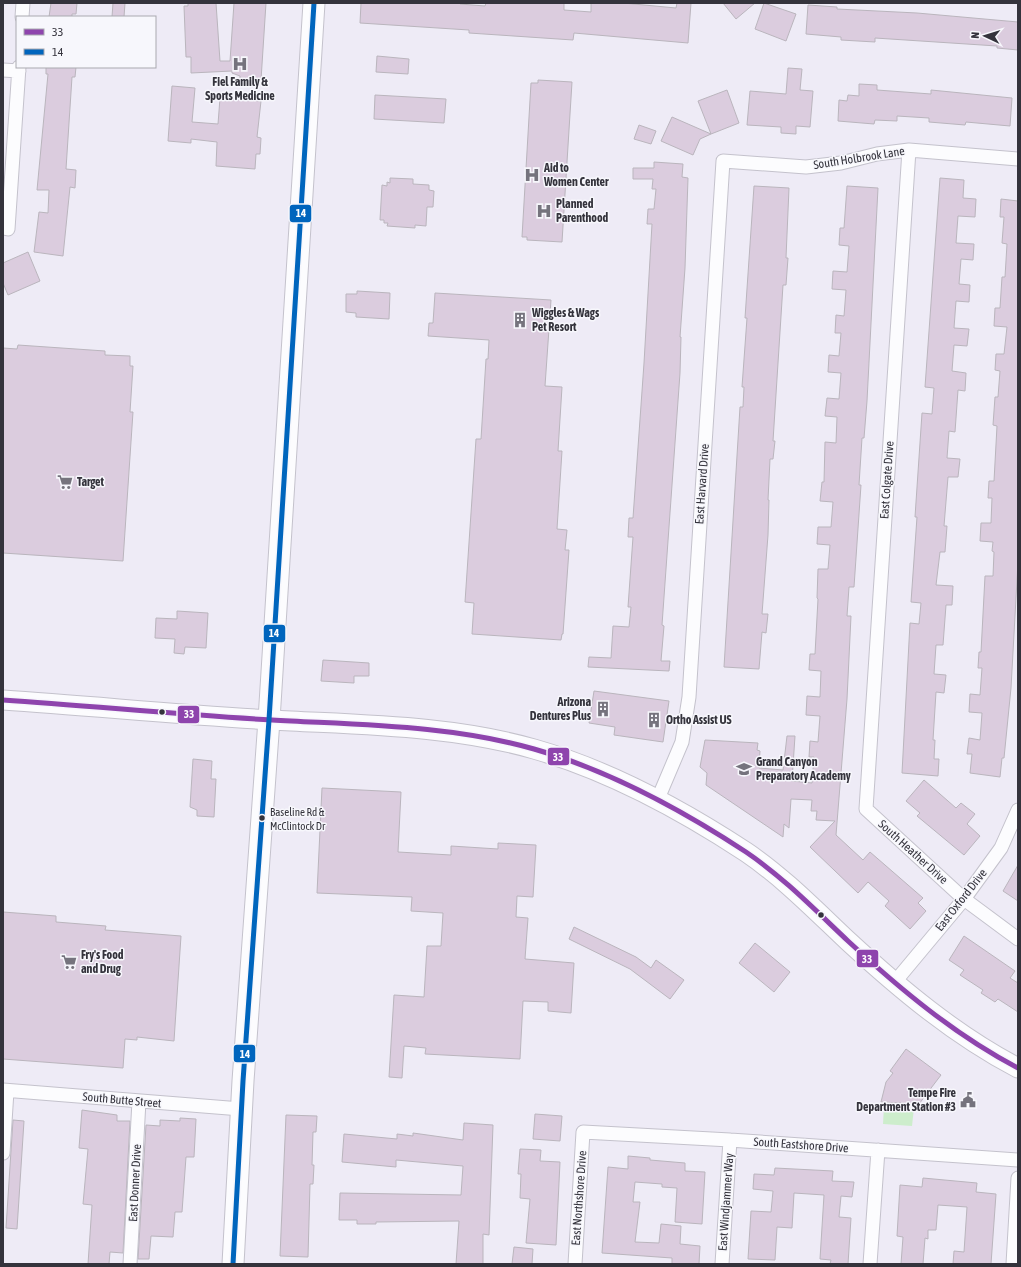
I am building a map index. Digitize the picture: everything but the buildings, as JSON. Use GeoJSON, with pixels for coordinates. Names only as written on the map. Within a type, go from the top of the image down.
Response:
{"type":"FeatureCollection","features":[{"type":"Feature","properties":{"kind":"main road"},"geometry":{"type":"LineString","coordinates":[[233,1264],[241,1109],[269,720],[314,3]]}},
{"type":"Feature","properties":{"kind":"main road"},"geometry":{"type":"LineString","coordinates":[[3,700],[269,720],[432,730],[489,739],[532,748],[578,764],[616,780],[700,823],[774,872],[894,983],[958,1031],[1018,1068]]}},
{"type":"Feature","properties":{"kind":"street"},"geometry":{"type":"LineString","coordinates":[[22,16],[23,3]]}},
{"type":"Feature","properties":{"kind":"street"},"geometry":{"type":"LineString","coordinates":[[3,70],[19,69],[6,228]]}},
{"type":"Feature","properties":{"kind":"street","name":"South Holbrook Lane"},"geometry":{"type":"LineString","coordinates":[[723,161],[806,167],[841,163],[877,154],[909,150],[1018,158]]}},
{"type":"Feature","properties":{"kind":"street","name":"East Colgate Drive"},"geometry":{"type":"LineString","coordinates":[[866,809],[909,150]]}},
{"type":"Feature","properties":{"kind":"street","name":"East Harvard Drive"},"geometry":{"type":"LineString","coordinates":[[657,801],[682,742],[689,697],[723,161]]}},
{"type":"Feature","properties":{"kind":"street","name":"South Heather Drive"},"geometry":{"type":"LineString","coordinates":[[866,809],[964,899],[1018,939]]}},
{"type":"Feature","properties":{"kind":"street","name":"East Oxford Drive"},"geometry":{"type":"LineString","coordinates":[[894,983],[964,899],[1001,848],[1018,810]]}},
{"type":"Feature","properties":{"kind":"street"},"geometry":{"type":"LineString","coordinates":[[3,1153],[5,1090]]}},
{"type":"Feature","properties":{"kind":"street","name":"South Butte Street"},"geometry":{"type":"LineString","coordinates":[[5,1090],[241,1109]]}},
{"type":"Feature","properties":{"kind":"street","name":"East Donner Drive"},"geometry":{"type":"LineString","coordinates":[[130,1264],[139,1101]]}},
{"type":"Feature","properties":{"kind":"street","name":"South Eastshore Drive"},"geometry":{"type":"LineString","coordinates":[[583,1132],[730,1140],[1018,1160]]}},
{"type":"Feature","properties":{"kind":"street","name":"East Northshore Drive"},"geometry":{"type":"LineString","coordinates":[[575,1264],[583,1132]]}},
{"type":"Feature","properties":{"kind":"street","name":"East Windjammer Way"},"geometry":{"type":"LineString","coordinates":[[722,1264],[730,1140]]}},
{"type":"Feature","properties":{"kind":"street"},"geometry":{"type":"LineString","coordinates":[[870,1264],[878,1150]]}},
{"type":"Feature","properties":{"kind":"street"},"geometry":{"type":"LineString","coordinates":[[1013,1264],[1018,1178]]}},
{"type":"Feature","properties":{"kind":"green space"},"geometry":{"type":"Polygon","coordinates":[[[884,1106],[914,1108],[912,1126],[883,1124],[884,1106]]]}},
{"type":"Feature","properties":{"kind":"transit line","name":"14"},"geometry":{"type":"LineString","coordinates":[[233,1264],[243,1081],[269,720],[314,3]]}},
{"type":"Feature","properties":{"kind":"transit line","name":"33"},"geometry":{"type":"LineString","coordinates":[[3,700],[205,716],[404,727],[470,735],[502,741],[562,758],[617,780],[670,806],[722,836],[746,852],[786,883],[908,994],[972,1041],[1018,1068]]}},
{"type":"Feature","properties":{"kind":"place","name":"Fiel Family & Sports Medicine"},"geometry":{"type":"Point","coordinates":[240,64]}},
{"type":"Feature","properties":{"kind":"place","name":"Aid to Women Center"},"geometry":{"type":"Point","coordinates":[532,175]}},
{"type":"Feature","properties":{"kind":"place","name":"Planned Parenthood"},"geometry":{"type":"Point","coordinates":[544,211]}},
{"type":"Feature","properties":{"kind":"place","name":"Wiggles & Wags Pet Resort"},"geometry":{"type":"Point","coordinates":[520,320]}},
{"type":"Feature","properties":{"kind":"place","name":"Target"},"geometry":{"type":"Point","coordinates":[65,482]}},
{"type":"Feature","properties":{"kind":"place","name":"Arizona Dentures Plus"},"geometry":{"type":"Point","coordinates":[603,709]}},
{"type":"Feature","properties":{"kind":"place","name":"Ortho Assist US"},"geometry":{"type":"Point","coordinates":[654,720]}},
{"type":"Feature","properties":{"kind":"place","name":"Grand Canyon Preparatory Academy"},"geometry":{"type":"Point","coordinates":[744,769]}},
{"type":"Feature","properties":{"kind":"place","name":"Baseline Rd & McClintock Dr"},"geometry":{"type":"Point","coordinates":[262,818]}},
{"type":"Feature","properties":{"kind":"place","name":"Fry's Food and Drug"},"geometry":{"type":"Point","coordinates":[69,962]}},
{"type":"Feature","properties":{"kind":"place","name":"Tempe Fire Department Station #3"},"geometry":{"type":"Point","coordinates":[968,1100]}}]}
